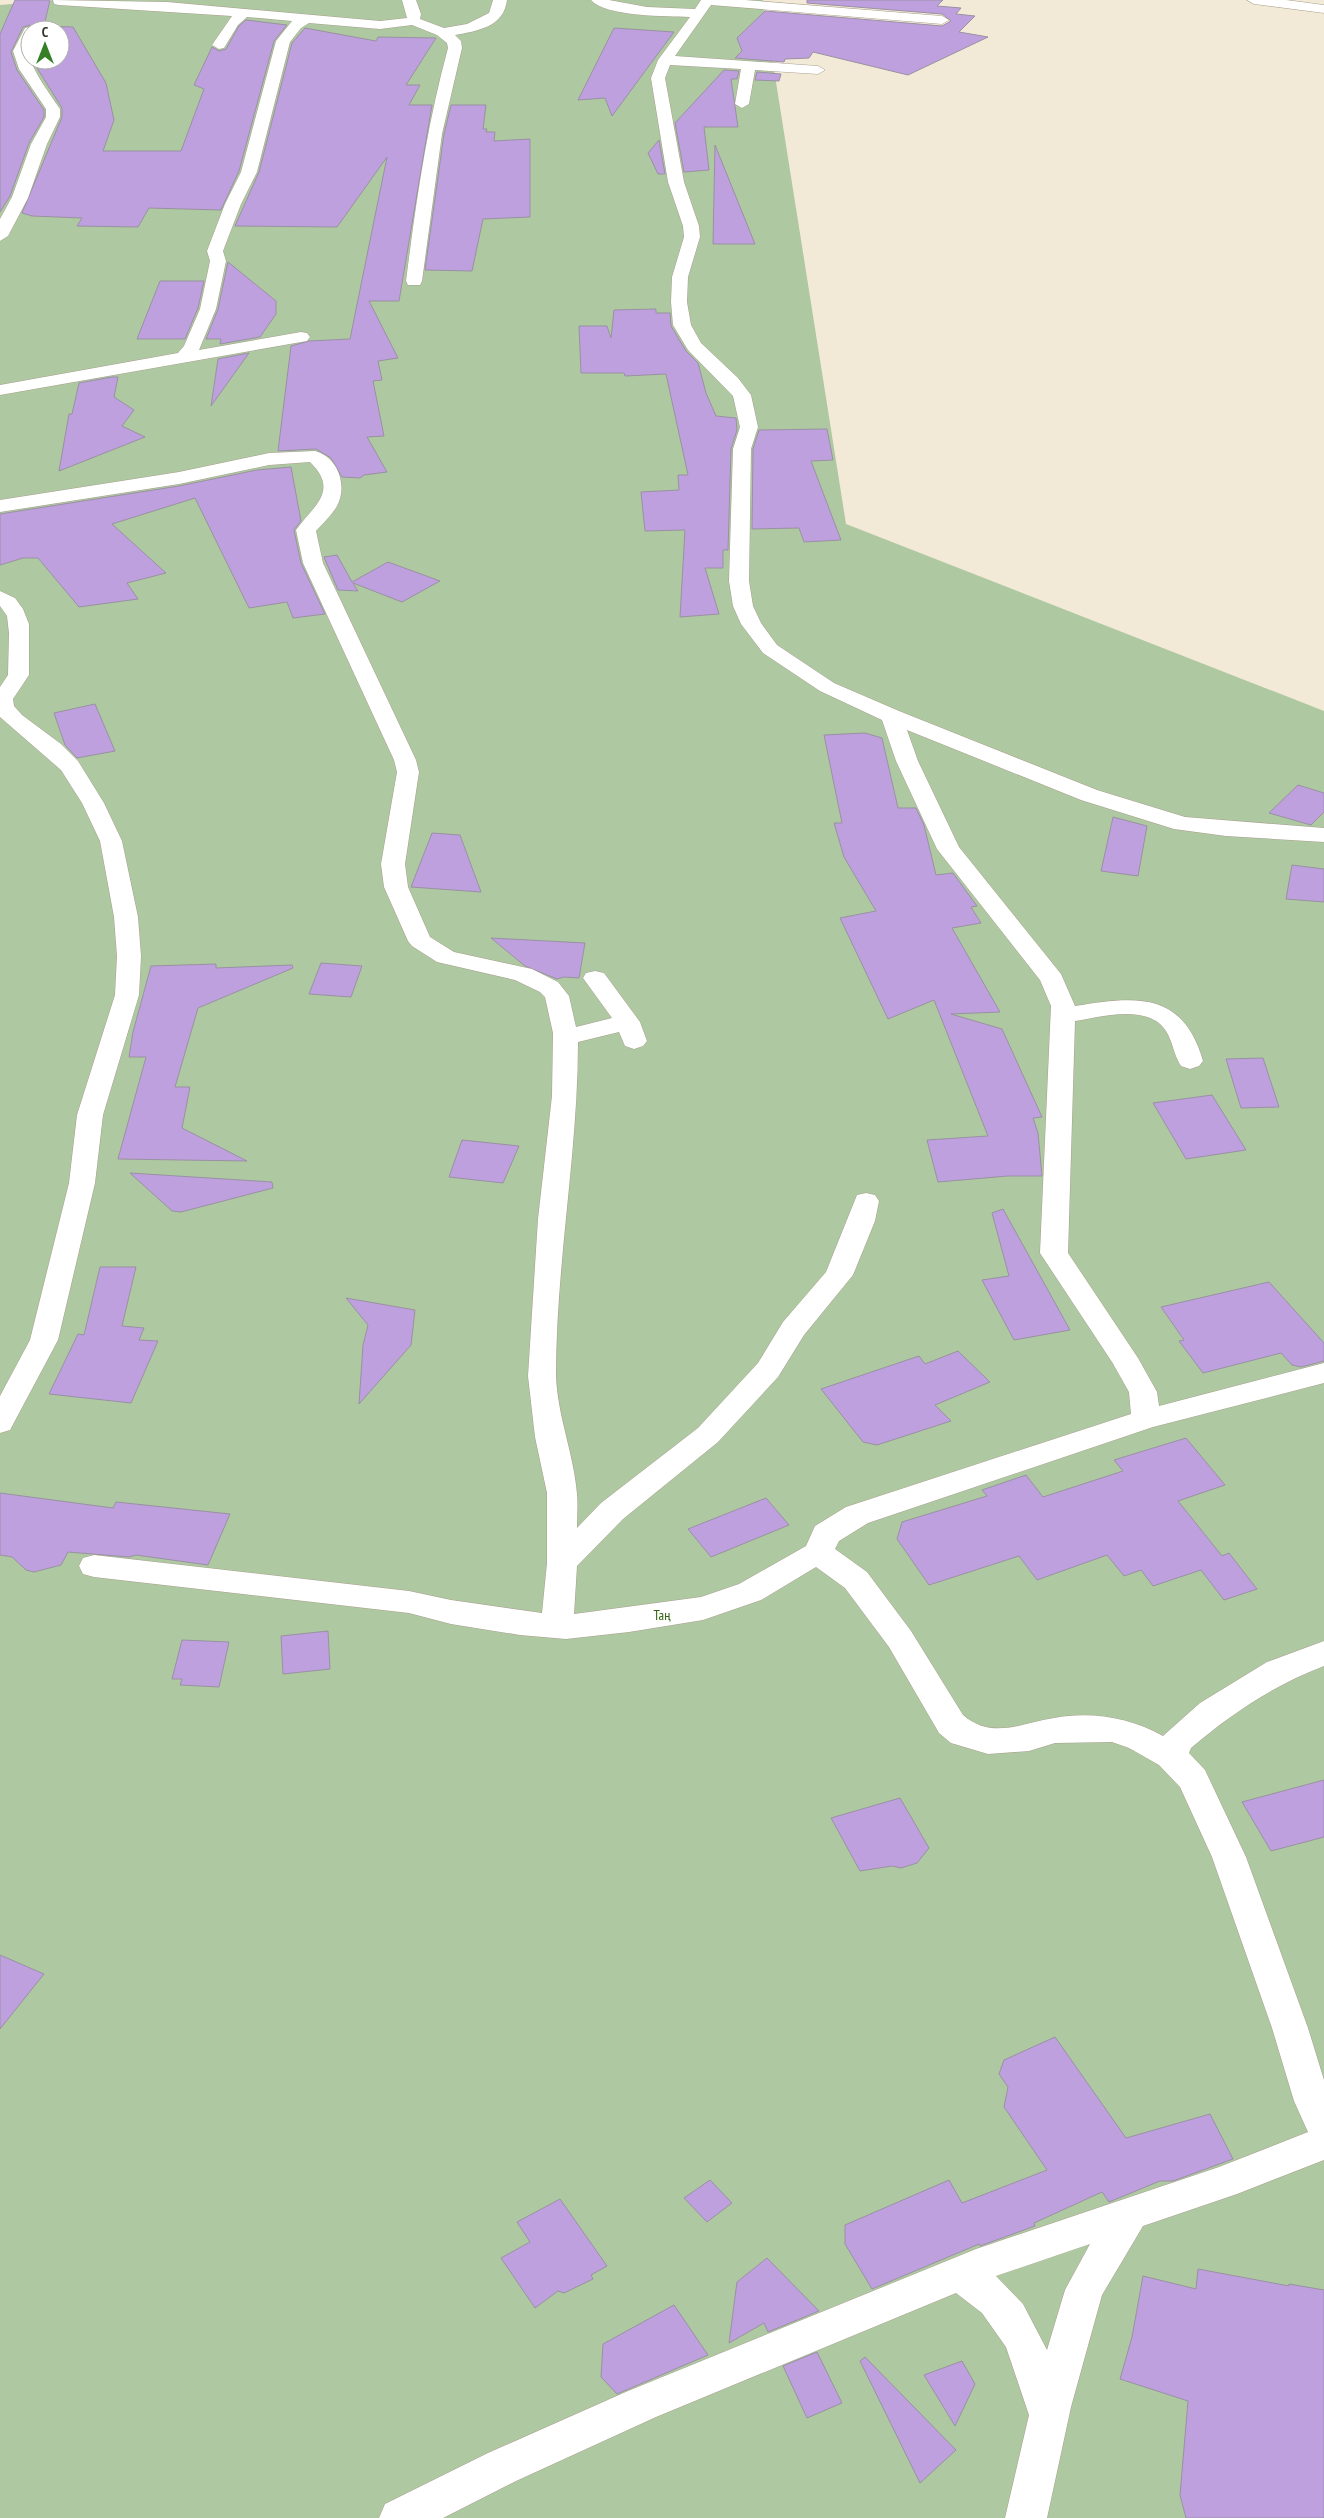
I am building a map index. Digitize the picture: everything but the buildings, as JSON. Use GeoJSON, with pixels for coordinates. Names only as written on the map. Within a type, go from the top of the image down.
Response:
{"type":"FeatureCollection","features":[{"type":"Feature","properties":{"kind":"street"},"geometry":{"type":"LineString","coordinates":[[40,20],[59,0],[167,6],[304,20],[380,25],[412,21],[442,32],[454,40],[455,48],[439,106],[426,184],[414,280]]}},
{"type":"Feature","properties":{"kind":"street"},"geometry":{"type":"LineString","coordinates":[[409,0],[414,14],[412,21]]}},
{"type":"Feature","properties":{"kind":"street"},"geometry":{"type":"LineString","coordinates":[[442,32],[481,23],[495,17],[500,10],[500,0]]}},
{"type":"Feature","properties":{"kind":"street"},"geometry":{"type":"LineString","coordinates":[[598,0],[609,5],[626,8],[705,5],[942,20]]}},
{"type":"Feature","properties":{"kind":"street"},"geometry":{"type":"LineString","coordinates":[[1254,0],[1324,8]]}},
{"type":"Feature","properties":{"kind":"street"},"geometry":{"type":"LineString","coordinates":[[705,5],[665,60],[658,78],[661,102],[675,167],[676,182],[687,208],[692,236],[680,277],[678,302],[682,325],[694,346],[727,377],[742,395],[749,427],[742,458],[739,581],[743,606],[751,624],[770,649],[786,662],[828,687],[891,716],[1089,795],[1182,824],[1226,829],[1324,835]]}},
{"type":"Feature","properties":{"kind":"street"},"geometry":{"type":"LineString","coordinates":[[220,45],[233,22],[243,14]]}},
{"type":"Feature","properties":{"kind":"street"},"geometry":{"type":"LineString","coordinates":[[185,356],[192,347],[208,309],[218,260],[215,251],[233,204],[249,172],[283,41],[296,25],[304,20]]}},
{"type":"Feature","properties":{"kind":"street"},"geometry":{"type":"LineString","coordinates":[[665,60],[748,67],[818,70]]}},
{"type":"Feature","properties":{"kind":"street"},"geometry":{"type":"LineString","coordinates":[[742,104],[748,67]]}},
{"type":"Feature","properties":{"kind":"street"},"geometry":{"type":"LineString","coordinates":[[0,236],[5,214],[20,198],[39,144],[53,117],[53,109],[27,70]]}},
{"type":"Feature","properties":{"kind":"street"},"geometry":{"type":"LineString","coordinates":[[0,390],[301,337]]}},
{"type":"Feature","properties":{"kind":"street"},"geometry":{"type":"LineString","coordinates":[[0,506],[179,478],[290,456],[315,458],[328,469],[334,489],[332,498],[306,530],[313,563],[405,760],[408,772],[393,864],[396,888],[407,916],[420,941],[446,958],[523,974],[549,987],[557,996],[565,1037],[565,1096],[552,1219],[542,1376],[550,1436],[562,1493],[562,1563],[557,1626]]}},
{"type":"Feature","properties":{"kind":"street"},"geometry":{"type":"LineString","coordinates":[[0,597],[7,600],[21,629],[17,660],[20,671],[16,681],[1,699],[3,707],[14,720],[53,749],[70,766],[93,803],[111,841],[119,875],[126,917],[128,956],[127,996],[90,1115],[82,1183],[44,1340],[0,1423]]}},
{"type":"Feature","properties":{"kind":"street"},"geometry":{"type":"LineString","coordinates":[[891,716],[907,761],[948,849],[1052,980],[1063,1006],[1054,1253],[1086,1304],[1124,1358],[1143,1392],[1146,1419]]}},
{"type":"Feature","properties":{"kind":"street"},"geometry":{"type":"LineString","coordinates":[[565,1037],[631,1032],[595,978]]}},
{"type":"Feature","properties":{"kind":"street"},"geometry":{"type":"LineString","coordinates":[[1062,1016],[1115,1008],[1155,1011],[1166,1016],[1177,1027],[1184,1039],[1190,1061]]}},
{"type":"Feature","properties":{"kind":"street"},"geometry":{"type":"LineString","coordinates":[[562,1563],[612,1511],[708,1435],[768,1370],[793,1329],[839,1275],[862,1221],[866,1201]]}},
{"type":"Feature","properties":{"kind":"street"},"geometry":{"type":"LineString","coordinates":[[94,1566],[409,1602],[451,1612],[520,1623],[557,1626],[629,1620],[703,1608],[750,1592],[783,1571],[818,1553],[826,1534],[857,1515],[1146,1419],[1324,1373]]}},
{"type":"Feature","properties":{"kind":"street"},"geometry":{"type":"LineString","coordinates":[[818,1553],[856,1580],[900,1639],[950,1724],[963,1734],[988,1741],[1029,1738],[1055,1730],[1113,1729],[1141,1740],[1171,1756],[1193,1779],[1229,1857],[1290,2028],[1312,2101],[1324,2126]]}},
{"type":"Feature","properties":{"kind":"street"},"geometry":{"type":"LineString","coordinates":[[1171,1756],[1177,1741],[1212,1712],[1278,1671],[1324,1653]]}},
{"type":"Feature","properties":{"kind":"street"},"geometry":{"type":"LineString","coordinates":[[400,2518],[502,2467],[642,2404],[990,2261],[1224,2182],[1324,2143]]}},
{"type":"Feature","properties":{"kind":"street"},"geometry":{"type":"LineString","coordinates":[[1026,2518],[1049,2414],[1084,2290],[1130,2213]]}},
{"type":"Feature","properties":{"kind":"street"},"geometry":{"type":"LineString","coordinates":[[960,2274],[982,2286],[1018,2331],[1032,2357],[1049,2414]]}},
{"type":"Feature","properties":{"kind":"green space","name":"Таң"},"geometry":{"type":"Polygon","coordinates":[[[57,0],[763,0],[846,524],[1324,711],[1324,2518],[0,2518],[0,5],[57,0]]]}}]}
